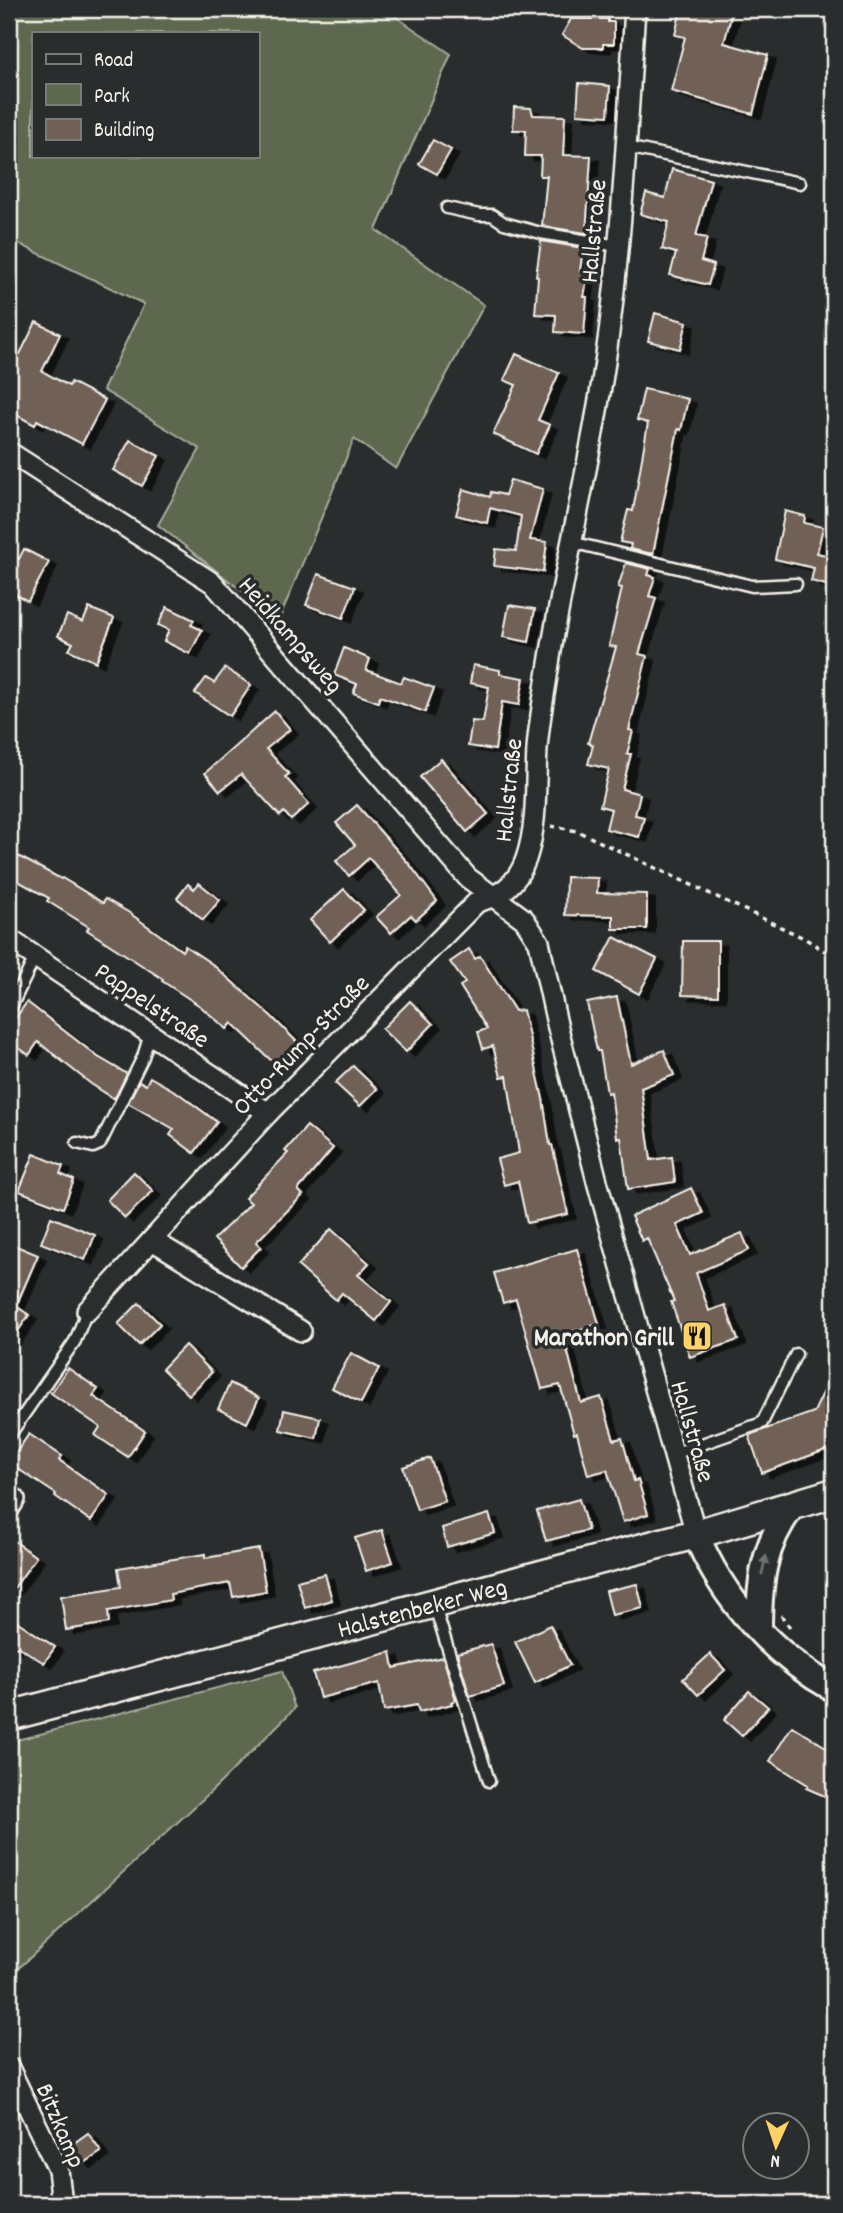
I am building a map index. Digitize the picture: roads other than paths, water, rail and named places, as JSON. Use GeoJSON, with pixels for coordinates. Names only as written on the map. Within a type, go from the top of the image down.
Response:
{"type":"FeatureCollection","features":[{"type":"Feature","properties":{"kind":"main road","name":"Halstenbeker Weg"},"geometry":{"type":"LineString","coordinates":[[9,1716],[696,1534],[834,1493]]}},
{"type":"Feature","properties":{"kind":"street","name":"Hallstraße"},"geometry":{"type":"LineString","coordinates":[[635,9],[618,246],[605,363],[548,668],[538,745],[534,822],[519,874],[496,897],[524,919],[539,942],[598,1185],[696,1534]]}},
{"type":"Feature","properties":{"kind":"street","name":"Heidkampsweg"},"geometry":{"type":"LineString","coordinates":[[9,452],[213,583],[468,878],[496,897]]}},
{"type":"Feature","properties":{"kind":"street","name":"Otto-Rump-Straße"},"geometry":{"type":"LineString","coordinates":[[88,1311],[268,1113],[477,902],[496,897]]}},
{"type":"Feature","properties":{"kind":"street","name":"Pappelstraße"},"geometry":{"type":"LineString","coordinates":[[9,939],[268,1113]]}},
{"type":"Feature","properties":{"kind":"street"},"geometry":{"type":"LineString","coordinates":[[152,1240],[301,1331]]}},
{"type":"Feature","properties":{"kind":"street"},"geometry":{"type":"LineString","coordinates":[[9,1495],[15,1499],[9,1509]]}},
{"type":"Feature","properties":{"kind":"street"},"geometry":{"type":"LineString","coordinates":[[759,1630],[759,1594],[765,1555],[780,1522],[792,1507]]}},
{"type":"Feature","properties":{"kind":"street"},"geometry":{"type":"LineString","coordinates":[[696,1534],[702,1550],[727,1590],[759,1630],[789,1661],[834,1689]]}},
{"type":"Feature","properties":{"kind":"street","name":"Bitzkamp"},"geometry":{"type":"LineString","coordinates":[[9,2067],[16,2102],[58,2169],[62,2204]]}},
{"type":"Feature","properties":{"kind":"lane"},"geometry":{"type":"LineString","coordinates":[[626,147],[800,183]]}},
{"type":"Feature","properties":{"kind":"lane"},"geometry":{"type":"LineString","coordinates":[[447,208],[492,215],[504,222],[541,233],[618,246]]}},
{"type":"Feature","properties":{"kind":"lane"},"geometry":{"type":"LineString","coordinates":[[571,542],[752,586],[796,584]]}},
{"type":"Feature","properties":{"kind":"lane"},"geometry":{"type":"LineString","coordinates":[[9,1011],[35,957]]}},
{"type":"Feature","properties":{"kind":"lane"},"geometry":{"type":"LineString","coordinates":[[77,1143],[93,1147],[100,1144],[143,1057],[150,1034]]}},
{"type":"Feature","properties":{"kind":"lane"},"geometry":{"type":"LineString","coordinates":[[9,1436],[75,1341],[88,1311]]}},
{"type":"Feature","properties":{"kind":"lane"},"geometry":{"type":"LineString","coordinates":[[673,1454],[762,1423],[796,1354]]}},
{"type":"Feature","properties":{"kind":"lane"},"geometry":{"type":"LineString","coordinates":[[433,1602],[489,1781]]}},
{"type":"Feature","properties":{"kind":"place","name":"Marathon Grill"},"geometry":{"type":"Point","coordinates":[697,1336]}}]}
